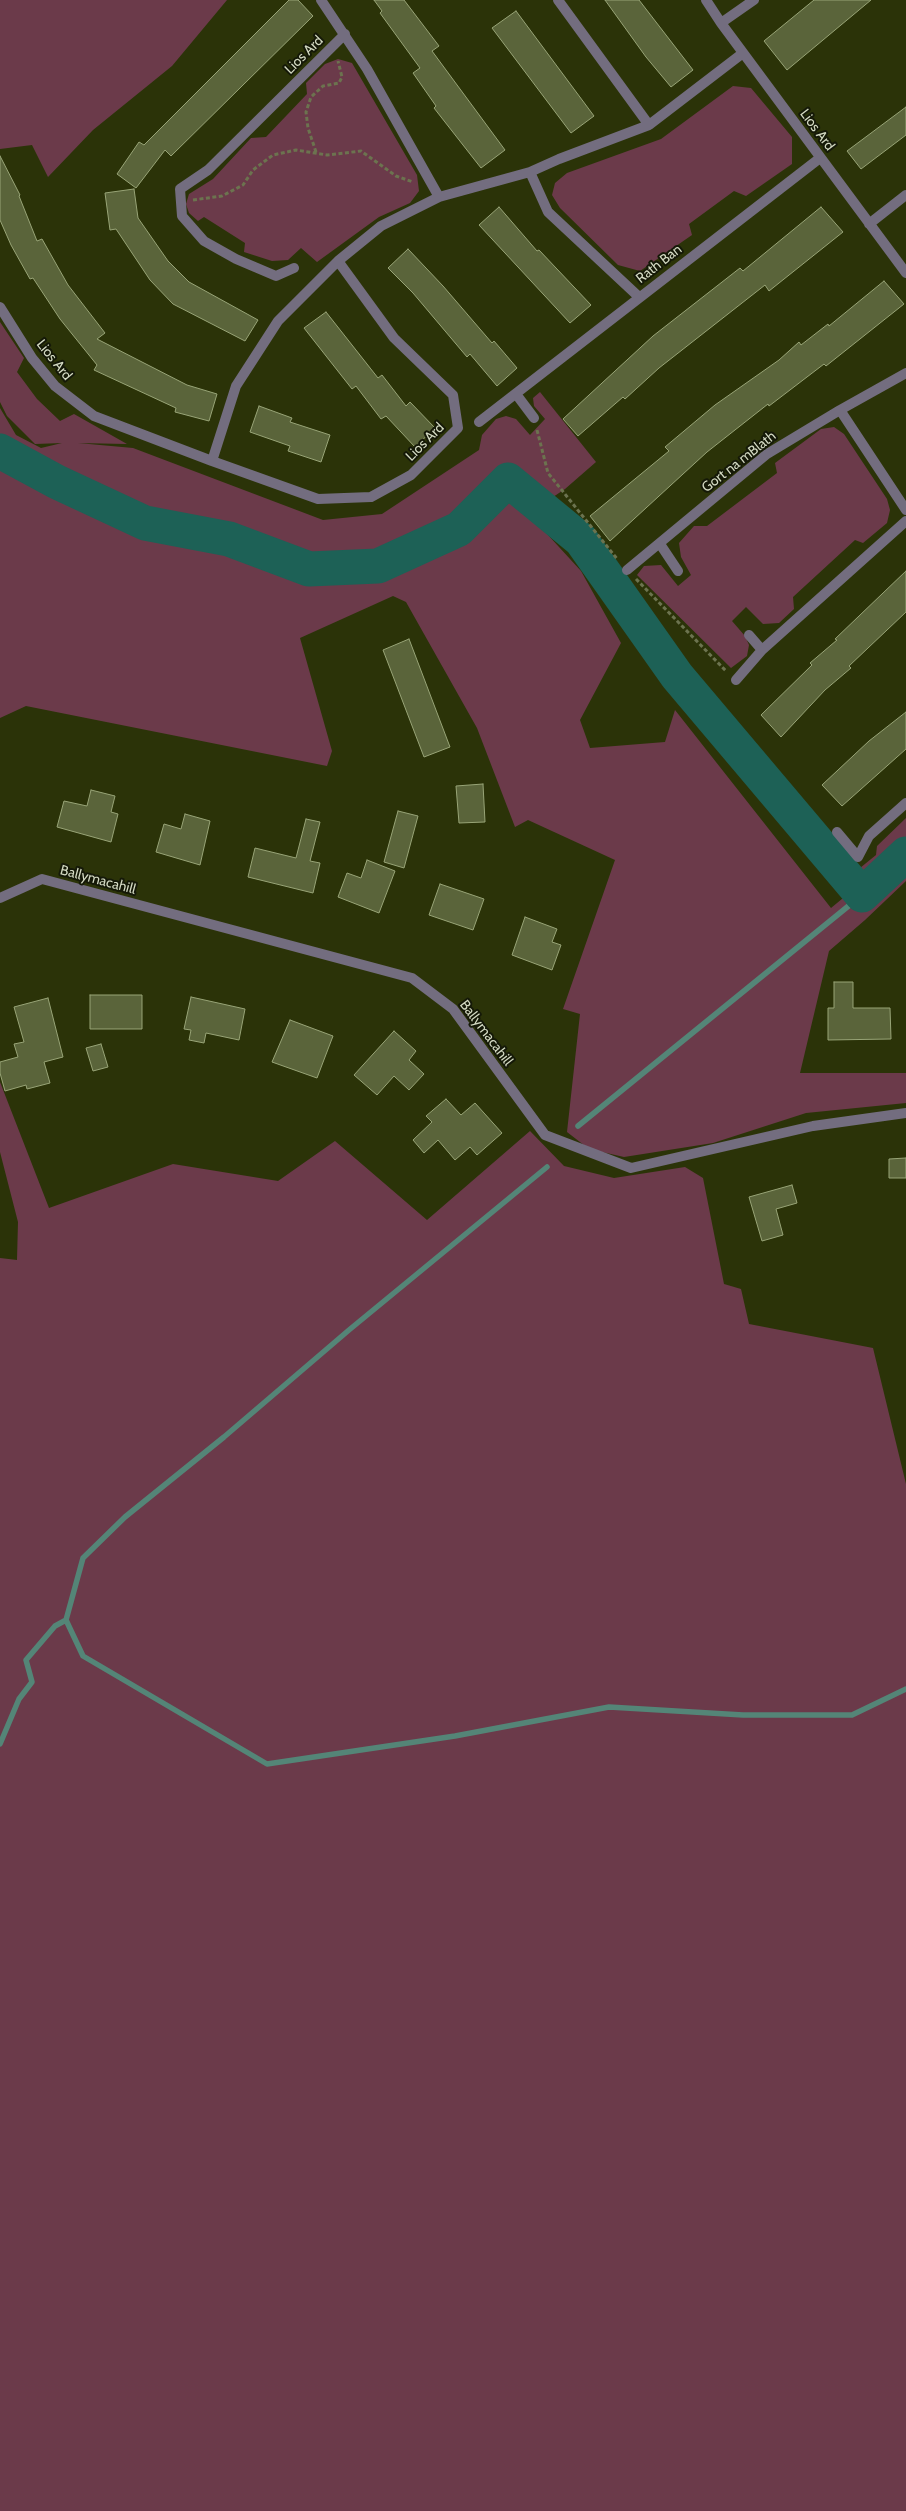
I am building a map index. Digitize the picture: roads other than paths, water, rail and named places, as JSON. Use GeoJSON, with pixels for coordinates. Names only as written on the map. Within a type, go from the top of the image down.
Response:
{"type":"FeatureCollection","features":[{"type":"Feature","properties":{"kind":"street","name":"Lios Ard"},"geometry":{"type":"LineString","coordinates":[[321,0],[367,69],[439,197]]}},
{"type":"Feature","properties":{"kind":"street"},"geometry":{"type":"LineString","coordinates":[[558,0],[649,125]]}},
{"type":"Feature","properties":{"kind":"street","name":"Lios Ard"},"geometry":{"type":"LineString","coordinates":[[706,0],[869,224]]}},
{"type":"Feature","properties":{"kind":"street"},"geometry":{"type":"LineString","coordinates":[[721,23],[754,0]]}},
{"type":"Feature","properties":{"kind":"street","name":"Lios Ard"},"geometry":{"type":"LineString","coordinates":[[294,268],[276,276],[236,259],[204,241],[182,216],[180,189],[208,170],[344,34]]}},
{"type":"Feature","properties":{"kind":"street"},"geometry":{"type":"LineString","coordinates":[[212,461],[236,386],[278,321],[338,261],[381,226],[439,197],[530,172],[559,158],[649,125],[743,53]]}},
{"type":"Feature","properties":{"kind":"street","name":"Rath Ban"},"geometry":{"type":"LineString","coordinates":[[479,422],[638,297],[820,158]]}},
{"type":"Feature","properties":{"kind":"street"},"geometry":{"type":"LineString","coordinates":[[530,172],[548,212],[638,297]]}},
{"type":"Feature","properties":{"kind":"street"},"geometry":{"type":"LineString","coordinates":[[906,195],[869,224],[906,273]]}},
{"type":"Feature","properties":{"kind":"street","name":"Lios Ard"},"geometry":{"type":"LineString","coordinates":[[0,307],[32,358],[54,386],[94,416],[318,500],[372,496],[411,474],[458,428],[453,395],[394,338],[338,261]]}},
{"type":"Feature","properties":{"kind":"street","name":"Gort na mBlath"},"geometry":{"type":"LineString","coordinates":[[627,570],[767,454],[906,373]]}},
{"type":"Feature","properties":{"kind":"street"},"geometry":{"type":"LineString","coordinates":[[516,394],[534,418]]}},
{"type":"Feature","properties":{"kind":"street"},"geometry":{"type":"LineString","coordinates":[[840,410],[906,510]]}},
{"type":"Feature","properties":{"kind":"street"},"geometry":{"type":"LineString","coordinates":[[736,680],[762,650],[906,522]]}},
{"type":"Feature","properties":{"kind":"street"},"geometry":{"type":"LineString","coordinates":[[660,544],[678,571]]}},
{"type":"Feature","properties":{"kind":"street"},"geometry":{"type":"LineString","coordinates":[[750,635],[762,650]]}},
{"type":"Feature","properties":{"kind":"street"},"geometry":{"type":"LineString","coordinates":[[837,832],[858,857],[870,836],[906,802]]}},
{"type":"Feature","properties":{"kind":"street","name":"Ballymacahill"},"geometry":{"type":"LineString","coordinates":[[0,898],[42,879],[412,978],[453,1009],[545,1135],[632,1168],[813,1126],[906,1113]]}},
{"type":"Feature","properties":{"kind":"waterway"},"geometry":{"type":"LineString","coordinates":[[0,451],[57,482],[145,523],[229,539],[309,569],[378,566],[459,529],[508,480],[581,540],[677,676],[862,895],[906,854]]}},
{"type":"Feature","properties":{"kind":"waterway"},"geometry":{"type":"LineString","coordinates":[[578,1126],[862,895]]}},
{"type":"Feature","properties":{"kind":"waterway"},"geometry":{"type":"LineString","coordinates":[[547,1167],[349,1330],[224,1437],[125,1517],[83,1558],[66,1620],[83,1656],[267,1764],[455,1736],[609,1707],[743,1715],[852,1715],[906,1689]]}},
{"type":"Feature","properties":{"kind":"waterway"},"geometry":{"type":"LineString","coordinates":[[0,1744],[19,1699],[32,1682],[26,1660],[55,1626],[66,1620]]}}]}
